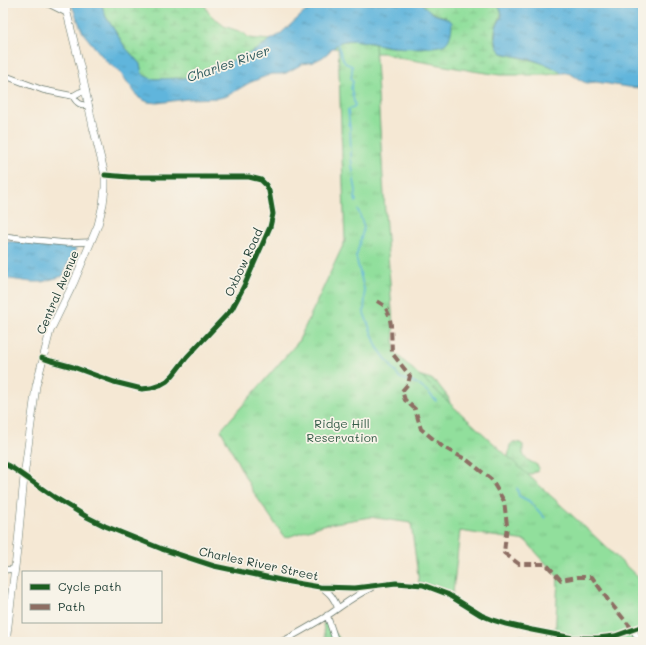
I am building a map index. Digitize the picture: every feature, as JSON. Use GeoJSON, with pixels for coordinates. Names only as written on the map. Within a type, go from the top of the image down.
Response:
{"type":"FeatureCollection","features":[{"type":"Feature","properties":{"kind":"main road","name":"Central Avenue"},"geometry":{"type":"LineString","coordinates":[[6,642],[24,477],[36,386],[42,358],[50,331],[74,282],[98,225],[105,188],[105,175],[67,13],[66,3]]}},
{"type":"Feature","properties":{"kind":"street"},"geometry":{"type":"LineString","coordinates":[[47,3],[67,13]]}},
{"type":"Feature","properties":{"kind":"street"},"geometry":{"type":"LineString","coordinates":[[3,75],[43,90],[73,96],[86,90]]}},
{"type":"Feature","properties":{"kind":"street"},"geometry":{"type":"LineString","coordinates":[[73,96],[77,103],[82,106],[89,106]]}},
{"type":"Feature","properties":{"kind":"street","name":"Oxbow Road"},"geometry":{"type":"LineString","coordinates":[[42,358],[73,367],[114,382],[142,389],[160,385],[173,375],[187,357],[232,309],[245,284],[270,227],[273,214],[269,191],[266,185],[260,180],[249,177],[129,177],[105,175]]}},
{"type":"Feature","properties":{"kind":"street"},"geometry":{"type":"LineString","coordinates":[[3,236],[66,243],[90,242]]}},
{"type":"Feature","properties":{"kind":"street","name":"Charles River Street"},"geometry":{"type":"LineString","coordinates":[[3,463],[54,497],[108,528],[162,549],[214,566],[320,587],[355,588],[396,583],[423,585],[447,594],[481,615],[493,620],[573,638],[615,636],[643,626]]}},
{"type":"Feature","properties":{"kind":"street"},"geometry":{"type":"LineString","coordinates":[[3,570],[15,569]]}},
{"type":"Feature","properties":{"kind":"street"},"geometry":{"type":"LineString","coordinates":[[281,642],[300,632],[361,592],[376,586]]}},
{"type":"Feature","properties":{"kind":"street"},"geometry":{"type":"LineString","coordinates":[[320,587],[330,593],[338,608]]}},
{"type":"Feature","properties":{"kind":"street"},"geometry":{"type":"LineString","coordinates":[[327,615],[336,642]]}},
{"type":"Feature","properties":{"kind":"street"},"geometry":{"type":"LineString","coordinates":[[633,630],[641,642]]}},
{"type":"Feature","properties":{"kind":"green space"},"geometry":{"type":"Polygon","coordinates":[[[101,3],[204,3],[208,12],[224,26],[244,33],[249,38],[270,40],[256,50],[234,60],[206,69],[196,75],[184,78],[151,79],[142,73],[140,64],[125,47],[106,17],[101,3]]]}},
{"type":"Feature","properties":{"kind":"green space"},"geometry":{"type":"Polygon","coordinates":[[[421,3],[494,3],[501,10],[494,36],[496,46],[501,52],[544,64],[562,73],[546,75],[500,75],[396,57],[384,53],[363,53],[334,48],[338,44],[345,41],[361,41],[391,47],[423,48],[446,17],[432,12],[421,3]]]}},
{"type":"Feature","properties":{"kind":"green space","name":"Ridge Hill Reservation"},"geometry":{"type":"Polygon","coordinates":[[[353,40],[375,44],[395,353],[643,582],[643,642],[517,642],[519,635],[547,641],[555,641],[558,577],[526,541],[460,531],[453,593],[437,587],[419,583],[411,523],[370,517],[323,525],[285,538],[252,490],[221,430],[298,342],[345,241],[338,43],[353,40]]]}},
{"type":"Feature","properties":{"kind":"green space"},"geometry":{"type":"Polygon","coordinates":[[[418,375],[431,379],[437,383],[448,397],[451,412],[418,375]]]}},
{"type":"Feature","properties":{"kind":"green space"},"geometry":{"type":"Polygon","coordinates":[[[513,442],[523,445],[524,456],[527,460],[537,465],[539,468],[538,471],[524,477],[508,458],[510,445],[513,442]]]}},
{"type":"Feature","properties":{"kind":"green space"},"geometry":{"type":"Polygon","coordinates":[[[326,621],[342,642],[326,642],[323,624],[326,621]]]}},
{"type":"Feature","properties":{"kind":"water","name":"Charles River"},"geometry":{"type":"Polygon","coordinates":[[[72,3],[101,3],[106,17],[125,47],[140,64],[142,73],[152,79],[184,78],[195,75],[206,69],[234,60],[256,50],[279,35],[315,3],[421,3],[434,14],[450,20],[452,25],[449,40],[441,46],[419,48],[397,47],[361,41],[345,41],[338,43],[323,57],[313,62],[302,64],[286,73],[272,74],[261,78],[227,96],[157,103],[148,102],[139,98],[119,71],[106,61],[83,33],[72,3]]]}},
{"type":"Feature","properties":{"kind":"water"},"geometry":{"type":"Polygon","coordinates":[[[494,3],[643,3],[643,88],[625,87],[596,82],[587,83],[569,73],[562,73],[550,66],[533,60],[502,53],[497,47],[495,36],[496,27],[502,15],[501,10],[494,3]]]}},
{"type":"Feature","properties":{"kind":"water"},"geometry":{"type":"Polygon","coordinates":[[[3,241],[73,245],[76,249],[63,276],[42,282],[31,282],[3,278],[3,241]]]}},
{"type":"Feature","properties":{"kind":"waterway"},"geometry":{"type":"LineString","coordinates":[[338,43],[345,63],[352,66],[351,79],[353,82],[351,88],[355,106],[348,110],[351,160],[356,190],[356,202]]}},
{"type":"Feature","properties":{"kind":"waterway"},"geometry":{"type":"LineString","coordinates":[[358,210],[364,227],[356,257],[364,289],[364,313],[377,347],[400,378],[416,383],[428,392],[436,401]]}},
{"type":"Feature","properties":{"kind":"waterway"},"geometry":{"type":"LineString","coordinates":[[517,488],[519,496],[529,501],[545,518]]}},
{"type":"Feature","properties":{"kind":"marked path"},"geometry":{"type":"LineString","coordinates":[[377,301],[385,306],[389,315],[391,325],[392,353],[410,376],[408,384],[402,391],[405,400],[415,409],[421,429],[443,447],[467,460],[491,479],[504,501],[507,525],[504,553],[519,564],[546,564],[561,580],[577,577],[592,577],[608,600],[633,630]]}},
{"type":"Feature","properties":{"kind":"cycle path"},"geometry":{"type":"LineString","coordinates":[[42,358],[73,367],[114,382],[142,389],[151,388],[167,381],[187,357],[232,309],[245,284],[270,227],[273,214],[269,191],[261,180],[249,177],[129,177],[105,175]]}},
{"type":"Feature","properties":{"kind":"cycle path"},"geometry":{"type":"LineString","coordinates":[[3,463],[54,497],[105,526],[162,549],[214,566],[320,587],[355,588],[396,583],[423,585],[447,594],[481,615],[493,620],[573,638],[615,636],[643,626]]}}]}
